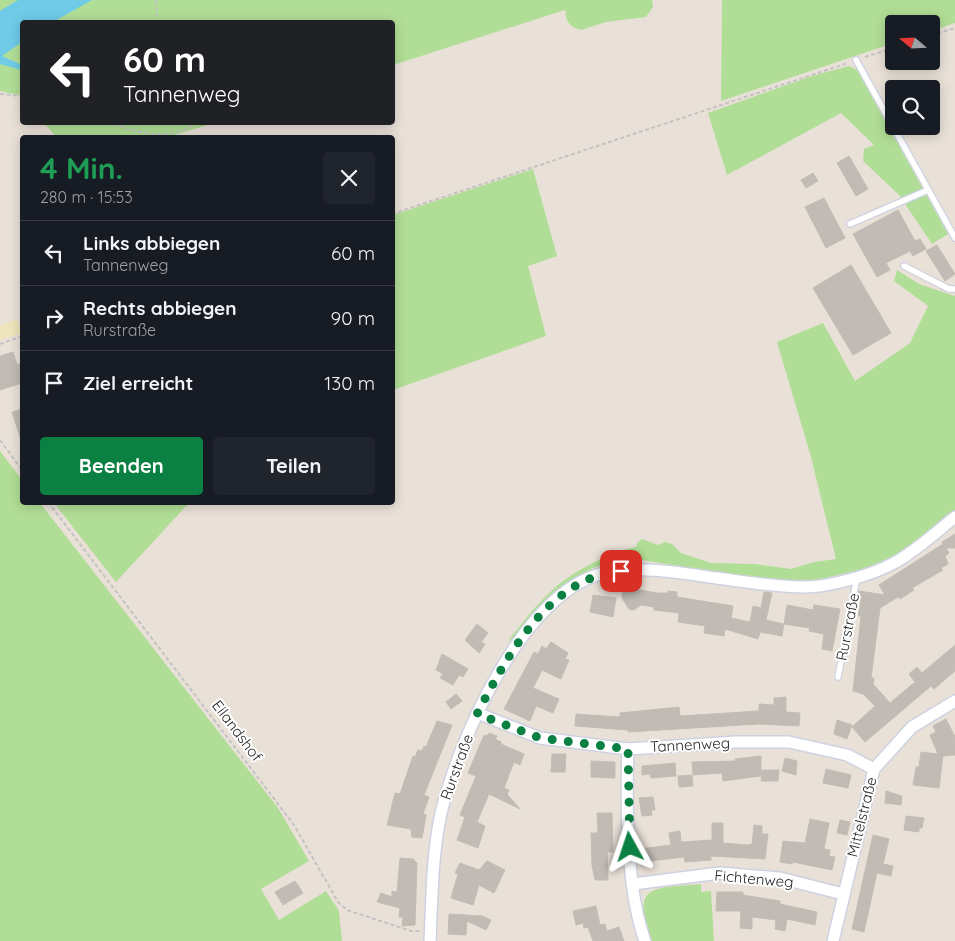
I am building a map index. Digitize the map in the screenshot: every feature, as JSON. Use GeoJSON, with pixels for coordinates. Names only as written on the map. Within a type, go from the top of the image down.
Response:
{"type":"FeatureCollection","features":[{"type":"Feature","properties":{"kind":"street","name":"Rurstraße"},"geometry":{"type":"LineString","coordinates":[[430,936],[432,880],[441,814],[451,779],[477,714],[513,652],[549,605],[576,584],[607,572],[650,568],[728,580],[806,587],[857,577],[893,564],[955,517]]}},
{"type":"Feature","properties":{"kind":"street","name":"Mittelstraße"},"geometry":{"type":"LineString","coordinates":[[833,941],[874,769],[912,727],[955,700]]}},
{"type":"Feature","properties":{"kind":"street","name":"Tannenweg"},"geometry":{"type":"LineString","coordinates":[[477,714],[540,738],[628,749],[736,742],[789,742],[847,755],[874,769]]}},
{"type":"Feature","properties":{"kind":"street"},"geometry":{"type":"LineString","coordinates":[[628,749],[628,828],[639,924],[644,941]]}},
{"type":"Feature","properties":{"kind":"street","name":"Fichtenweg"},"geometry":{"type":"LineString","coordinates":[[634,884],[720,873],[780,878],[843,894]]}},
{"type":"Feature","properties":{"kind":"lane"},"geometry":{"type":"LineString","coordinates":[[856,60],[955,238]]}},
{"type":"Feature","properties":{"kind":"lane"},"geometry":{"type":"LineString","coordinates":[[850,224],[928,190]]}},
{"type":"Feature","properties":{"kind":"lane"},"geometry":{"type":"LineString","coordinates":[[904,266],[949,289],[955,289]]}},
{"type":"Feature","properties":{"kind":"lane","name":"Rurstraße"},"geometry":{"type":"LineString","coordinates":[[838,677],[857,577]]}},
{"type":"Feature","properties":{"kind":"path"},"geometry":{"type":"LineString","coordinates":[[156,0],[157,20]]}},
{"type":"Feature","properties":{"kind":"path"},"geometry":{"type":"LineString","coordinates":[[940,32],[955,28]]}},
{"type":"Feature","properties":{"kind":"path"},"geometry":{"type":"LineString","coordinates":[[395,213],[885,51]]}},
{"type":"Feature","properties":{"kind":"path"},"geometry":{"type":"LineString","coordinates":[[0,94],[20,96]]}},
{"type":"Feature","properties":{"kind":"path"},"geometry":{"type":"LineString","coordinates":[[118,125],[154,135]]}},
{"type":"Feature","properties":{"kind":"path"},"geometry":{"type":"LineString","coordinates":[[162,135],[184,130],[193,125]]}},
{"type":"Feature","properties":{"kind":"path"},"geometry":{"type":"LineString","coordinates":[[0,344],[20,337]]}},
{"type":"Feature","properties":{"kind":"path"},"geometry":{"type":"LineString","coordinates":[[0,440],[20,467]]}},
{"type":"Feature","properties":{"kind":"path","name":"Eilandshof"},"geometry":{"type":"LineString","coordinates":[[50,505],[294,825],[338,902],[347,910],[430,936]]}},
{"type":"Feature","properties":{"kind":"green space"},"geometry":{"type":"Polygon","coordinates":[[[0,0],[652,0],[653,7],[646,17],[606,22],[581,30],[573,27],[567,21],[565,10],[395,64],[395,20],[20,20],[20,96],[0,91],[0,0]]]}},
{"type":"Feature","properties":{"kind":"green space"},"geometry":{"type":"Polygon","coordinates":[[[722,0],[955,0],[955,23],[940,28],[940,15],[885,15],[885,46],[721,101],[722,0]]]}},
{"type":"Feature","properties":{"kind":"green space"},"geometry":{"type":"Polygon","coordinates":[[[849,66],[857,70],[885,120],[885,135],[893,135],[948,234],[932,244],[899,195],[863,161],[864,149],[874,145],[841,113],[727,175],[708,113],[812,76],[849,66]]]}},
{"type":"Feature","properties":{"kind":"green space"},"geometry":{"type":"Polygon","coordinates":[[[46,125],[207,125],[175,135],[54,135],[46,125]]]}},
{"type":"Feature","properties":{"kind":"green space"},"geometry":{"type":"Polygon","coordinates":[[[533,169],[557,256],[528,266],[546,336],[395,389],[395,214],[533,169]]]}},
{"type":"Feature","properties":{"kind":"green space"},"geometry":{"type":"Polygon","coordinates":[[[897,270],[919,284],[955,296],[955,510],[938,527],[895,559],[808,582],[728,574],[636,559],[606,564],[593,568],[555,592],[534,613],[517,636],[508,641],[538,604],[558,585],[599,560],[636,547],[637,543],[642,539],[658,545],[665,542],[672,544],[681,553],[711,563],[755,564],[791,569],[814,562],[836,559],[811,457],[777,342],[823,323],[855,381],[910,343],[928,306],[894,281],[897,270]]]}},
{"type":"Feature","properties":{"kind":"green space"},"geometry":{"type":"Polygon","coordinates":[[[0,451],[20,477],[20,505],[42,505],[278,808],[309,861],[261,889],[279,920],[326,891],[339,911],[342,941],[0,941],[0,451]]]}},
{"type":"Feature","properties":{"kind":"green space"},"geometry":{"type":"Polygon","coordinates":[[[56,505],[187,505],[116,582],[56,505]]]}},
{"type":"Feature","properties":{"kind":"green space"},"geometry":{"type":"Polygon","coordinates":[[[701,884],[701,892],[711,891],[714,941],[652,941],[644,908],[645,898],[650,892],[670,887],[701,884]]]}},
{"type":"Feature","properties":{"kind":"sand"},"geometry":{"type":"Polygon","coordinates":[[[17,319],[20,334],[0,340],[0,325],[17,319]]]}},
{"type":"Feature","properties":{"kind":"water"},"geometry":{"type":"Polygon","coordinates":[[[18,0],[92,0],[57,20],[20,20],[20,43],[2,56],[20,64],[20,69],[0,64],[0,11],[18,0]]]}},
{"type":"Feature","properties":{"kind":"building"},"geometry":{"type":"Polygon","coordinates":[[[849,156],[868,189],[856,196],[837,163],[849,156]]]}},
{"type":"Feature","properties":{"kind":"building"},"geometry":{"type":"Polygon","coordinates":[[[813,173],[818,181],[806,188],[801,180],[813,173]]]}},
{"type":"Feature","properties":{"kind":"building"},"geometry":{"type":"Polygon","coordinates":[[[824,198],[845,238],[826,248],[805,207],[824,198]]]}},
{"type":"Feature","properties":{"kind":"building"},"geometry":{"type":"Polygon","coordinates":[[[898,210],[915,241],[920,239],[926,249],[913,256],[910,251],[886,263],[890,270],[877,277],[853,234],[898,210]]]}},
{"type":"Feature","properties":{"kind":"building"},"geometry":{"type":"Polygon","coordinates":[[[937,245],[955,274],[945,281],[926,251],[937,245]]]}},
{"type":"Feature","properties":{"kind":"building"},"geometry":{"type":"Polygon","coordinates":[[[851,265],[891,333],[853,355],[813,288],[851,265]]]}},
{"type":"Feature","properties":{"kind":"building"},"geometry":{"type":"Polygon","coordinates":[[[13,352],[17,365],[20,364],[20,384],[0,390],[0,356],[13,352]]]}},
{"type":"Feature","properties":{"kind":"building"},"geometry":{"type":"Polygon","coordinates":[[[20,410],[20,437],[12,412],[20,410]]]}},
{"type":"Feature","properties":{"kind":"building"},"geometry":{"type":"Polygon","coordinates":[[[955,534],[955,548],[946,548],[949,553],[945,556],[948,564],[941,568],[943,570],[912,588],[914,590],[900,599],[898,597],[880,608],[871,678],[874,678],[873,684],[890,703],[915,682],[909,674],[917,667],[922,673],[955,645],[955,671],[934,689],[931,686],[865,742],[852,727],[875,706],[863,694],[853,691],[861,616],[858,616],[861,601],[858,600],[859,591],[885,595],[879,585],[943,544],[942,542],[955,534]]]}},
{"type":"Feature","properties":{"kind":"building"},"geometry":{"type":"Polygon","coordinates":[[[623,587],[657,593],[677,592],[677,597],[733,606],[731,618],[750,622],[753,606],[761,608],[764,592],[772,593],[766,620],[784,624],[782,636],[760,632],[758,639],[725,629],[724,636],[704,633],[705,626],[678,622],[679,613],[654,610],[654,607],[641,605],[634,610],[629,609],[622,598],[623,587]]]}},
{"type":"Feature","properties":{"kind":"building"},"geometry":{"type":"Polygon","coordinates":[[[593,595],[616,598],[613,617],[590,612],[593,595]]]}},
{"type":"Feature","properties":{"kind":"building"},"geometry":{"type":"Polygon","coordinates":[[[787,605],[813,610],[814,605],[840,609],[832,651],[822,649],[824,634],[809,631],[810,628],[784,624],[787,605]]]}},
{"type":"Feature","properties":{"kind":"building"},"geometry":{"type":"Polygon","coordinates":[[[477,624],[488,633],[481,642],[485,644],[479,653],[465,640],[477,624]]]}},
{"type":"Feature","properties":{"kind":"building"},"geometry":{"type":"Polygon","coordinates":[[[551,642],[568,653],[565,659],[569,660],[561,679],[542,670],[533,688],[559,699],[553,713],[536,706],[530,721],[504,709],[534,652],[538,654],[542,646],[546,649],[551,642]]]}},
{"type":"Feature","properties":{"kind":"building"},"geometry":{"type":"Polygon","coordinates":[[[442,654],[468,669],[463,677],[459,675],[453,685],[440,678],[443,674],[436,670],[442,654]]]}},
{"type":"Feature","properties":{"kind":"building"},"geometry":{"type":"Polygon","coordinates":[[[456,694],[462,701],[451,709],[446,702],[456,694]]]}},
{"type":"Feature","properties":{"kind":"building"},"geometry":{"type":"Polygon","coordinates":[[[786,697],[786,712],[800,713],[799,726],[759,724],[628,732],[628,730],[575,726],[576,714],[620,717],[620,713],[679,707],[680,716],[759,711],[759,704],[774,705],[774,698],[786,697]]]}},
{"type":"Feature","properties":{"kind":"building"},"geometry":{"type":"Polygon","coordinates":[[[946,719],[955,737],[955,755],[943,756],[939,788],[913,785],[916,767],[919,767],[921,752],[938,754],[930,735],[936,732],[933,726],[946,719]]]}},
{"type":"Feature","properties":{"kind":"building"},"geometry":{"type":"Polygon","coordinates":[[[837,720],[852,725],[847,739],[834,734],[837,720]]]}},
{"type":"Feature","properties":{"kind":"building"},"geometry":{"type":"Polygon","coordinates":[[[437,721],[452,725],[424,795],[429,797],[423,814],[426,815],[422,838],[412,837],[411,829],[387,825],[395,793],[400,794],[413,756],[415,757],[418,750],[422,751],[424,746],[426,747],[437,721]]]}},
{"type":"Feature","properties":{"kind":"building"},"geometry":{"type":"Polygon","coordinates":[[[489,733],[497,736],[495,739],[501,742],[501,744],[524,754],[520,765],[514,762],[504,788],[509,790],[507,794],[520,809],[489,794],[477,822],[485,826],[478,848],[457,840],[465,817],[460,815],[476,776],[468,773],[484,735],[487,736],[489,733]]]}},
{"type":"Feature","properties":{"kind":"building"},"geometry":{"type":"Polygon","coordinates":[[[552,754],[566,754],[565,772],[551,772],[552,754]]]}},
{"type":"Feature","properties":{"kind":"building"},"geometry":{"type":"Polygon","coordinates":[[[761,756],[761,776],[723,781],[722,773],[693,775],[692,762],[735,761],[735,759],[761,756]]]}},
{"type":"Feature","properties":{"kind":"building"},"geometry":{"type":"Polygon","coordinates":[[[785,758],[797,761],[796,775],[782,771],[785,758]]]}},
{"type":"Feature","properties":{"kind":"building"},"geometry":{"type":"Polygon","coordinates":[[[591,761],[615,762],[615,778],[591,777],[591,761]]]}},
{"type":"Feature","properties":{"kind":"building"},"geometry":{"type":"Polygon","coordinates":[[[675,763],[676,776],[651,778],[650,774],[642,775],[642,766],[675,763]]]}},
{"type":"Feature","properties":{"kind":"building"},"geometry":{"type":"Polygon","coordinates":[[[826,769],[851,775],[848,788],[823,783],[826,769]]]}},
{"type":"Feature","properties":{"kind":"building"},"geometry":{"type":"Polygon","coordinates":[[[762,770],[779,770],[778,781],[761,781],[762,770]]]}},
{"type":"Feature","properties":{"kind":"building"},"geometry":{"type":"Polygon","coordinates":[[[692,775],[693,786],[679,787],[678,776],[692,775]]]}},
{"type":"Feature","properties":{"kind":"building"},"geometry":{"type":"Polygon","coordinates":[[[886,791],[902,796],[901,805],[885,803],[886,791]]]}},
{"type":"Feature","properties":{"kind":"building"},"geometry":{"type":"Polygon","coordinates":[[[653,797],[655,810],[651,810],[652,815],[642,816],[639,798],[653,797]]]}},
{"type":"Feature","properties":{"kind":"building"},"geometry":{"type":"Polygon","coordinates":[[[597,813],[612,813],[613,852],[607,852],[608,880],[595,880],[592,865],[591,833],[598,833],[597,813]]]}},
{"type":"Feature","properties":{"kind":"building"},"geometry":{"type":"Polygon","coordinates":[[[906,816],[924,818],[919,832],[904,830],[906,816]]]}},
{"type":"Feature","properties":{"kind":"building"},"geometry":{"type":"Polygon","coordinates":[[[810,819],[829,823],[824,849],[830,850],[829,856],[835,857],[832,870],[793,862],[792,864],[780,862],[783,841],[805,843],[810,819]]]}},
{"type":"Feature","properties":{"kind":"building"},"geometry":{"type":"Polygon","coordinates":[[[840,820],[850,822],[847,835],[837,833],[840,820]]]}},
{"type":"Feature","properties":{"kind":"building"},"geometry":{"type":"Polygon","coordinates":[[[712,823],[723,823],[723,843],[748,845],[752,844],[754,825],[762,826],[762,834],[768,834],[765,859],[711,856],[711,860],[685,862],[684,857],[641,862],[640,849],[671,845],[669,833],[680,831],[681,842],[712,840],[712,823]]]}},
{"type":"Feature","properties":{"kind":"building"},"geometry":{"type":"Polygon","coordinates":[[[873,835],[889,839],[883,864],[893,866],[891,876],[877,873],[864,932],[852,929],[873,835]]]}},
{"type":"Feature","properties":{"kind":"building"},"geometry":{"type":"Polygon","coordinates":[[[400,858],[413,859],[417,863],[415,925],[402,926],[403,917],[399,917],[400,908],[377,902],[381,893],[392,897],[392,891],[397,892],[400,858]]]}},
{"type":"Feature","properties":{"kind":"building"},"geometry":{"type":"Polygon","coordinates":[[[487,861],[505,870],[494,893],[479,885],[473,905],[451,898],[458,874],[455,873],[460,863],[479,870],[487,861]]]}},
{"type":"Feature","properties":{"kind":"building"},"geometry":{"type":"Polygon","coordinates":[[[295,881],[303,893],[283,905],[275,892],[295,881]]]}},
{"type":"Feature","properties":{"kind":"building"},"geometry":{"type":"Polygon","coordinates":[[[717,892],[743,892],[743,895],[780,901],[780,904],[817,912],[815,925],[787,919],[785,931],[775,929],[776,920],[752,917],[752,929],[740,928],[741,911],[716,911],[717,892]]]}},
{"type":"Feature","properties":{"kind":"building"},"geometry":{"type":"Polygon","coordinates":[[[596,906],[600,925],[605,924],[607,931],[619,927],[624,941],[593,941],[588,927],[584,928],[583,923],[576,925],[573,911],[596,906]]]}},
{"type":"Feature","properties":{"kind":"building"},"geometry":{"type":"Polygon","coordinates":[[[449,914],[482,916],[491,920],[486,930],[467,921],[466,935],[448,934],[449,914]]]}},
{"type":"Feature","properties":{"kind":"route"},"geometry":{"type":"LineString","coordinates":[[621,571],[607,572],[576,584],[549,605],[530,627],[513,652],[494,681],[477,714],[540,738],[628,749],[628,828],[630,847]]}}]}
